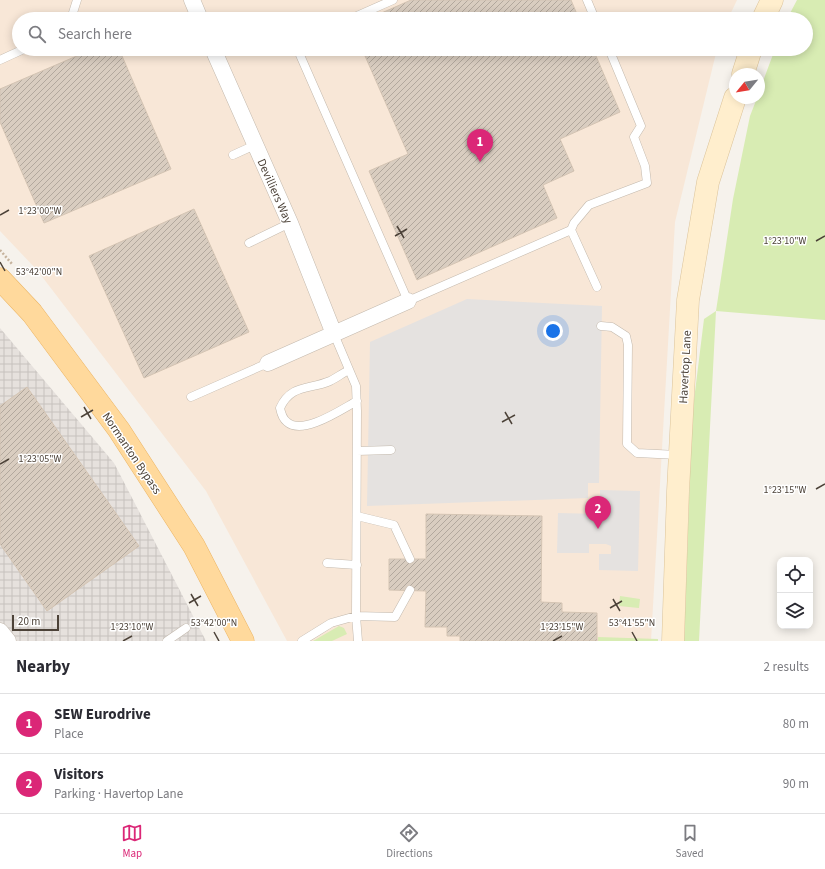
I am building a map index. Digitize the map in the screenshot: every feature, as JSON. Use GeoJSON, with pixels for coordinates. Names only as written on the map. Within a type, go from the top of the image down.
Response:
{"type":"FeatureCollection","features":[{"type":"Feature","properties":{"kind":"main road"},"geometry":{"type":"LineString","coordinates":[[766,12],[772,0]]}},
{"type":"Feature","properties":{"kind":"main road"},"geometry":{"type":"LineString","coordinates":[[745,68],[749,56]]}},
{"type":"Feature","properties":{"kind":"main road","name":"Havertop Lane"},"geometry":{"type":"LineString","coordinates":[[673,641],[688,300],[708,182],[733,104]]}},
{"type":"Feature","properties":{"kind":"main road","name":"Normanton Bypass"},"geometry":{"type":"LineString","coordinates":[[0,279],[32,314],[119,430],[194,546],[243,641]]}},
{"type":"Feature","properties":{"kind":"street"},"geometry":{"type":"LineString","coordinates":[[192,0],[197,12]]}},
{"type":"Feature","properties":{"kind":"street","name":"Devilliers Way"},"geometry":{"type":"LineString","coordinates":[[216,56],[290,223],[334,334]]}},
{"type":"Feature","properties":{"kind":"street"},"geometry":{"type":"LineString","coordinates":[[268,363],[408,301]]}},
{"type":"Feature","properties":{"kind":"street"},"geometry":{"type":"LineString","coordinates":[[0,631],[8,641]]}},
{"type":"Feature","properties":{"kind":"lane"},"geometry":{"type":"LineString","coordinates":[[74,12],[78,0]]}},
{"type":"Feature","properties":{"kind":"lane"},"geometry":{"type":"LineString","coordinates":[[366,12],[393,0]]}},
{"type":"Feature","properties":{"kind":"lane"},"geometry":{"type":"LineString","coordinates":[[587,0],[592,12]]}},
{"type":"Feature","properties":{"kind":"lane"},"geometry":{"type":"LineString","coordinates":[[0,60],[12,54]]}},
{"type":"Feature","properties":{"kind":"lane"},"geometry":{"type":"LineString","coordinates":[[300,56],[408,301],[571,230],[574,223],[589,205],[647,183],[645,166],[634,137],[641,126],[611,56]]}},
{"type":"Feature","properties":{"kind":"lane"},"geometry":{"type":"LineString","coordinates":[[233,155],[255,145]]}},
{"type":"Feature","properties":{"kind":"lane"},"geometry":{"type":"LineString","coordinates":[[249,243],[290,223]]}},
{"type":"Feature","properties":{"kind":"lane"},"geometry":{"type":"LineString","coordinates":[[571,230],[597,287]]}},
{"type":"Feature","properties":{"kind":"lane"},"geometry":{"type":"LineString","coordinates":[[601,326],[612,327],[626,336],[628,345],[627,444],[637,453],[680,455]]}},
{"type":"Feature","properties":{"kind":"lane"},"geometry":{"type":"LineString","coordinates":[[334,334],[356,386],[356,616],[358,641]]}},
{"type":"Feature","properties":{"kind":"lane"},"geometry":{"type":"LineString","coordinates":[[191,397],[268,363]]}},
{"type":"Feature","properties":{"kind":"lane"},"geometry":{"type":"LineString","coordinates":[[349,370],[329,381],[292,392],[284,399],[280,408],[282,417],[287,423],[297,426],[307,425],[331,416],[357,401]]}},
{"type":"Feature","properties":{"kind":"lane"},"geometry":{"type":"LineString","coordinates":[[357,451],[391,450]]}},
{"type":"Feature","properties":{"kind":"lane"},"geometry":{"type":"LineString","coordinates":[[357,516],[394,525],[410,559]]}},
{"type":"Feature","properties":{"kind":"lane"},"geometry":{"type":"LineString","coordinates":[[327,564],[357,564]]}},
{"type":"Feature","properties":{"kind":"lane"},"geometry":{"type":"LineString","coordinates":[[302,641],[331,623],[356,616],[395,616],[410,590]]}},
{"type":"Feature","properties":{"kind":"lane"},"geometry":{"type":"LineString","coordinates":[[167,641],[186,628]]}},
{"type":"Feature","properties":{"kind":"shaded area"},"geometry":{"type":"Polygon","coordinates":[[[0,0],[737,0],[731,12],[12,12],[12,56],[715,56],[675,222],[651,641],[287,641],[206,491],[37,270],[0,231],[0,0]]]}},
{"type":"Feature","properties":{"kind":"shaded area"},"geometry":{"type":"Polygon","coordinates":[[[467,299],[602,306],[599,483],[588,483],[588,498],[367,506],[370,342],[467,299]]]}},
{"type":"Feature","properties":{"kind":"shaded area"},"geometry":{"type":"Polygon","coordinates":[[[0,328],[114,463],[206,641],[0,641],[0,328]]]}},
{"type":"Feature","properties":{"kind":"shaded area"},"geometry":{"type":"Polygon","coordinates":[[[600,490],[640,491],[638,571],[599,570],[599,554],[611,554],[611,546],[606,544],[589,544],[589,553],[557,553],[558,513],[600,514],[600,490]]]}},
{"type":"Feature","properties":{"kind":"green space"},"geometry":{"type":"Polygon","coordinates":[[[797,0],[825,0],[825,320],[716,311],[733,199],[750,116],[755,104],[765,104],[765,76],[772,56],[813,56],[813,12],[791,12],[797,0]]]}},
{"type":"Feature","properties":{"kind":"green space"},"geometry":{"type":"Polygon","coordinates":[[[716,311],[699,641],[684,641],[692,416],[704,319],[716,311]]]}},
{"type":"Feature","properties":{"kind":"green space"},"geometry":{"type":"Polygon","coordinates":[[[620,596],[640,599],[639,608],[619,606],[620,596]]]}},
{"type":"Feature","properties":{"kind":"green space"},"geometry":{"type":"Polygon","coordinates":[[[339,626],[344,628],[347,634],[332,641],[313,641],[339,626]]]}},
{"type":"Feature","properties":{"kind":"green space"},"geometry":{"type":"Polygon","coordinates":[[[598,637],[658,639],[658,641],[598,641],[598,637]]]}},
{"type":"Feature","properties":{"kind":"building"},"geometry":{"type":"Polygon","coordinates":[[[411,0],[571,0],[576,12],[384,12],[411,0]]]}},
{"type":"Feature","properties":{"kind":"building"},"geometry":{"type":"Polygon","coordinates":[[[77,56],[122,56],[171,169],[44,223],[0,122],[0,89],[77,56]]]}},
{"type":"Feature","properties":{"kind":"building"},"geometry":{"type":"Polygon","coordinates":[[[365,56],[596,56],[620,112],[560,139],[574,171],[543,185],[557,218],[417,280],[369,171],[408,154],[365,56]]]}},
{"type":"Feature","properties":{"kind":"building"},"geometry":{"type":"Polygon","coordinates":[[[194,209],[249,332],[144,378],[89,256],[194,209]]]}},
{"type":"Feature","properties":{"kind":"building"},"geometry":{"type":"Polygon","coordinates":[[[27,387],[139,546],[47,611],[0,544],[0,406],[27,387]]]}},
{"type":"Feature","properties":{"kind":"building"},"geometry":{"type":"Polygon","coordinates":[[[426,514],[542,516],[541,602],[562,603],[562,612],[597,613],[597,641],[460,641],[460,636],[447,636],[447,627],[425,627],[426,591],[389,590],[389,559],[426,559],[426,514]]]}},
{"type":"Feature","properties":{"kind":"place","name":"SEW Eurodrive"},"geometry":{"type":"Point","coordinates":[480,162]}},
{"type":"Feature","properties":{"kind":"place","name":"Visitors"},"geometry":{"type":"Point","coordinates":[598,529]}}]}
